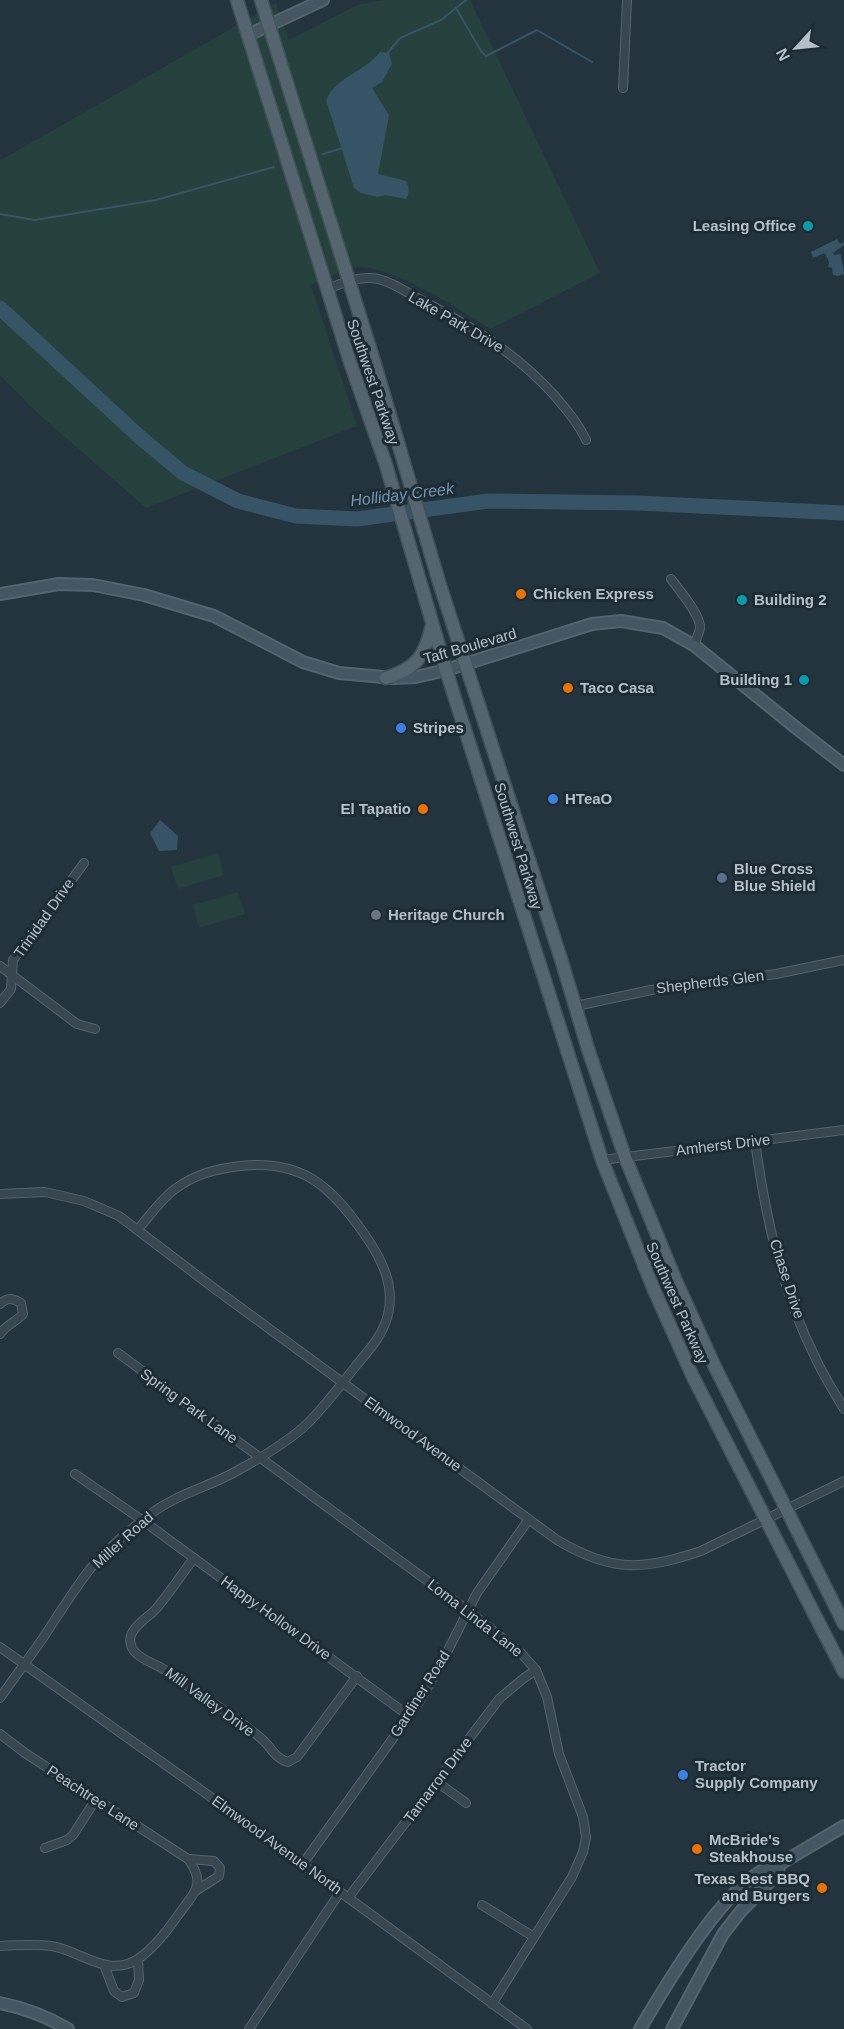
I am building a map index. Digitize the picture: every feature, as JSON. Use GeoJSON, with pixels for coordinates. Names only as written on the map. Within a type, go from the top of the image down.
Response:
{"type":"FeatureCollection","features":[{"type":"Feature","properties":{"kind":"main road","name":"Southwest Parkway"},"geometry":{"type":"LineString","coordinates":[[237,0],[350,362],[386,465],[446,670],[602,1160],[644,1266],[693,1377],[844,1672]]}},
{"type":"Feature","properties":{"kind":"main road","name":"Southwest Parkway"},"geometry":{"type":"LineString","coordinates":[[261,0],[349,280],[439,582],[467,663],[588,1049],[625,1157],[665,1256],[715,1367],[844,1624]]}},
{"type":"Feature","properties":{"kind":"main road"},"geometry":{"type":"LineString","coordinates":[[386,678],[403,672],[417,662],[427,647],[433,621]]}},
{"type":"Feature","properties":{"kind":"main road"},"geometry":{"type":"LineString","coordinates":[[496,828],[516,818]]}},
{"type":"Feature","properties":{"kind":"main road"},"geometry":{"type":"LineString","coordinates":[[644,1266],[665,1256]]}},
{"type":"Feature","properties":{"kind":"street"},"geometry":{"type":"LineString","coordinates":[[248,34],[323,0]]}},
{"type":"Feature","properties":{"kind":"street"},"geometry":{"type":"LineString","coordinates":[[623,88],[627,0]]}},
{"type":"Feature","properties":{"kind":"street","name":"Lake Park Drive"},"geometry":{"type":"LineString","coordinates":[[327,289],[349,280],[371,278],[388,283],[467,324],[501,346],[541,381],[578,424],[586,440]]}},
{"type":"Feature","properties":{"kind":"street"},"geometry":{"type":"LineString","coordinates":[[671,579],[698,618],[700,628],[695,639],[695,646]]}},
{"type":"Feature","properties":{"kind":"street","name":"Taft Boulevard"},"geometry":{"type":"LineString","coordinates":[[0,594],[60,584],[93,585],[144,595],[214,616],[303,662],[339,673],[386,678],[416,677],[446,670],[592,624],[621,621],[663,628],[695,646],[802,734],[844,765]]}},
{"type":"Feature","properties":{"kind":"street","name":"Trinidad Drive"},"geometry":{"type":"LineString","coordinates":[[0,1003],[11,988],[13,960],[84,863]]}},
{"type":"Feature","properties":{"kind":"street","name":"Shepherds Glen"},"geometry":{"type":"LineString","coordinates":[[576,1006],[651,990],[776,974],[844,960]]}},
{"type":"Feature","properties":{"kind":"street"},"geometry":{"type":"LineString","coordinates":[[0,966],[77,1024],[95,1029]]}},
{"type":"Feature","properties":{"kind":"street","name":"Amherst Drive"},"geometry":{"type":"LineString","coordinates":[[602,1160],[844,1130]]}},
{"type":"Feature","properties":{"kind":"street","name":"Chase Drive"},"geometry":{"type":"LineString","coordinates":[[755,1141],[761,1188],[779,1265],[795,1311],[815,1357],[844,1409]]}},
{"type":"Feature","properties":{"kind":"street","name":"Miller Road"},"geometry":{"type":"LineString","coordinates":[[0,1698],[92,1567],[142,1520],[166,1503],[191,1490],[232,1474],[306,1425],[380,1336],[391,1300],[389,1285],[380,1260],[358,1226],[334,1196],[311,1177],[285,1166],[273,1164],[218,1168],[192,1178],[173,1190],[138,1230]]}},
{"type":"Feature","properties":{"kind":"street","name":"Elmwood Avenue"},"geometry":{"type":"LineString","coordinates":[[0,1194],[37,1191],[69,1197],[119,1216],[557,1540],[580,1554],[600,1562],[630,1566],[662,1563],[680,1558],[701,1551],[844,1481]]}},
{"type":"Feature","properties":{"kind":"street"},"geometry":{"type":"LineString","coordinates":[[0,1304],[5,1299],[12,1298],[21,1303],[23,1314],[17,1322],[9,1325],[0,1334]]}},
{"type":"Feature","properties":{"kind":"street","name":"Spring Park Lane"},"geometry":{"type":"LineString","coordinates":[[118,1353],[259,1458]]}},
{"type":"Feature","properties":{"kind":"street","name":"Loma Linda Lane"},"geometry":{"type":"LineString","coordinates":[[259,1458],[467,1610],[521,1653],[536,1670],[547,1697],[560,1754],[584,1817],[586,1837],[583,1852],[572,1877],[492,2004]]}},
{"type":"Feature","properties":{"kind":"street","name":"Happy Hollow Drive"},"geometry":{"type":"LineString","coordinates":[[75,1474],[142,1520],[409,1716]]}},
{"type":"Feature","properties":{"kind":"street","name":"Gardiner Road"},"geometry":{"type":"LineString","coordinates":[[302,1864],[409,1716],[440,1666],[467,1610],[490,1572],[530,1519]]}},
{"type":"Feature","properties":{"kind":"street","name":"Mill Valley Drive"},"geometry":{"type":"LineString","coordinates":[[194,1558],[154,1611],[142,1620],[130,1635],[130,1644],[144,1660],[165,1670],[252,1731],[268,1745],[274,1754],[288,1762],[297,1757],[357,1677]]}},
{"type":"Feature","properties":{"kind":"street","name":"Elmwood Avenue North"},"geometry":{"type":"LineString","coordinates":[[0,1647],[198,1788],[528,2029]]}},
{"type":"Feature","properties":{"kind":"street","name":"Tamarron Drive"},"geometry":{"type":"LineString","coordinates":[[348,1898],[500,1698],[536,1670]]}},
{"type":"Feature","properties":{"kind":"street","name":"Peachtree Lane"},"geometry":{"type":"LineString","coordinates":[[0,1734],[25,1753],[188,1859],[214,1861],[220,1868],[219,1876],[197,1890],[159,1939],[138,1959]]}},
{"type":"Feature","properties":{"kind":"street"},"geometry":{"type":"LineString","coordinates":[[437,1782],[466,1803]]}},
{"type":"Feature","properties":{"kind":"street"},"geometry":{"type":"LineString","coordinates":[[45,1848],[67,1840],[96,1799]]}},
{"type":"Feature","properties":{"kind":"street"},"geometry":{"type":"LineString","coordinates":[[640,2029],[681,1961],[721,1908],[740,1888],[769,1866],[780,1864],[844,1826]]}},
{"type":"Feature","properties":{"kind":"street"},"geometry":{"type":"LineString","coordinates":[[188,1859],[195,1868],[197,1890]]}},
{"type":"Feature","properties":{"kind":"street"},"geometry":{"type":"LineString","coordinates":[[672,2029],[723,1934],[741,1911],[777,1874],[780,1864]]}},
{"type":"Feature","properties":{"kind":"street"},"geometry":{"type":"LineString","coordinates":[[249,2029],[340,1892]]}},
{"type":"Feature","properties":{"kind":"street"},"geometry":{"type":"LineString","coordinates":[[482,1905],[534,1937]]}},
{"type":"Feature","properties":{"kind":"street"},"geometry":{"type":"LineString","coordinates":[[0,1946],[28,1944],[52,1946],[104,1965],[115,1965],[138,1959],[139,1980],[134,1993],[122,1997],[114,1991],[104,1965]]}},
{"type":"Feature","properties":{"kind":"street"},"geometry":{"type":"LineString","coordinates":[[0,2002],[50,2018],[68,2029]]}},
{"type":"Feature","properties":{"kind":"street"},"geometry":{"type":"LineString","coordinates":[[510,2029],[516,2021]]}},
{"type":"Feature","properties":{"kind":"green space"},"geometry":{"type":"Polygon","coordinates":[[[383,0],[470,0],[600,273],[490,329],[423,289],[384,272],[353,268],[311,285],[357,426],[146,508],[33,409],[0,375],[0,159],[276,3],[289,40],[357,5],[383,0]]]}},
{"type":"Feature","properties":{"kind":"green space"},"geometry":{"type":"Polygon","coordinates":[[[218,853],[224,875],[178,889],[171,867],[218,853]]]}},
{"type":"Feature","properties":{"kind":"green space"},"geometry":{"type":"Polygon","coordinates":[[[238,892],[245,914],[199,928],[193,905],[238,892]]]}},
{"type":"Feature","properties":{"kind":"water"},"geometry":{"type":"Polygon","coordinates":[[[380,52],[389,53],[392,64],[382,82],[372,88],[389,115],[378,174],[406,181],[409,190],[406,199],[385,195],[377,197],[361,193],[354,188],[326,100],[337,85],[367,65],[380,52]]]}},
{"type":"Feature","properties":{"kind":"water"},"geometry":{"type":"Polygon","coordinates":[[[837,239],[840,244],[843,242],[844,245],[833,253],[834,255],[841,254],[844,274],[838,276],[833,275],[832,268],[828,267],[829,262],[825,253],[813,258],[811,252],[837,239]]]}},
{"type":"Feature","properties":{"kind":"water"},"geometry":{"type":"Polygon","coordinates":[[[160,820],[178,836],[177,850],[159,851],[150,833],[160,820]]]}},
{"type":"Feature","properties":{"kind":"waterway"},"geometry":{"type":"LineString","coordinates":[[386,55],[400,38],[441,20],[466,0]]}},
{"type":"Feature","properties":{"kind":"waterway"},"geometry":{"type":"LineString","coordinates":[[456,8],[486,56],[537,30],[592,62]]}},
{"type":"Feature","properties":{"kind":"waterway"},"geometry":{"type":"LineString","coordinates":[[323,154],[343,148]]}},
{"type":"Feature","properties":{"kind":"waterway"},"geometry":{"type":"LineString","coordinates":[[0,214],[35,220],[156,200],[274,167]]}},
{"type":"Feature","properties":{"kind":"waterway","name":"Holliday Creek"},"geometry":{"type":"LineString","coordinates":[[0,308],[141,438],[183,473],[238,501],[296,516],[357,519],[488,501],[638,503],[844,513]]}},
{"type":"Feature","properties":{"kind":"place","name":"Leasing Office"},"geometry":{"type":"Point","coordinates":[808,226]}},
{"type":"Feature","properties":{"kind":"place","name":"Chicken Express"},"geometry":{"type":"Point","coordinates":[521,594]}},
{"type":"Feature","properties":{"kind":"place","name":"Building 2"},"geometry":{"type":"Point","coordinates":[742,600]}},
{"type":"Feature","properties":{"kind":"place","name":"Building 1"},"geometry":{"type":"Point","coordinates":[804,680]}},
{"type":"Feature","properties":{"kind":"place","name":"Taco Casa"},"geometry":{"type":"Point","coordinates":[568,688]}},
{"type":"Feature","properties":{"kind":"place","name":"Stripes"},"geometry":{"type":"Point","coordinates":[401,728]}},
{"type":"Feature","properties":{"kind":"place","name":"HTeaO"},"geometry":{"type":"Point","coordinates":[553,799]}},
{"type":"Feature","properties":{"kind":"place","name":"El Tapatio"},"geometry":{"type":"Point","coordinates":[423,809]}},
{"type":"Feature","properties":{"kind":"place","name":"Blue Cross Blue Shield"},"geometry":{"type":"Point","coordinates":[722,878]}},
{"type":"Feature","properties":{"kind":"place","name":"Heritage Church"},"geometry":{"type":"Point","coordinates":[376,915]}},
{"type":"Feature","properties":{"kind":"place","name":"Tractor Supply Company"},"geometry":{"type":"Point","coordinates":[683,1775]}},
{"type":"Feature","properties":{"kind":"place","name":"McBride's Steakhouse"},"geometry":{"type":"Point","coordinates":[697,1849]}},
{"type":"Feature","properties":{"kind":"place","name":"Texas Best BBQ and Burgers"},"geometry":{"type":"Point","coordinates":[822,1888]}}]}
